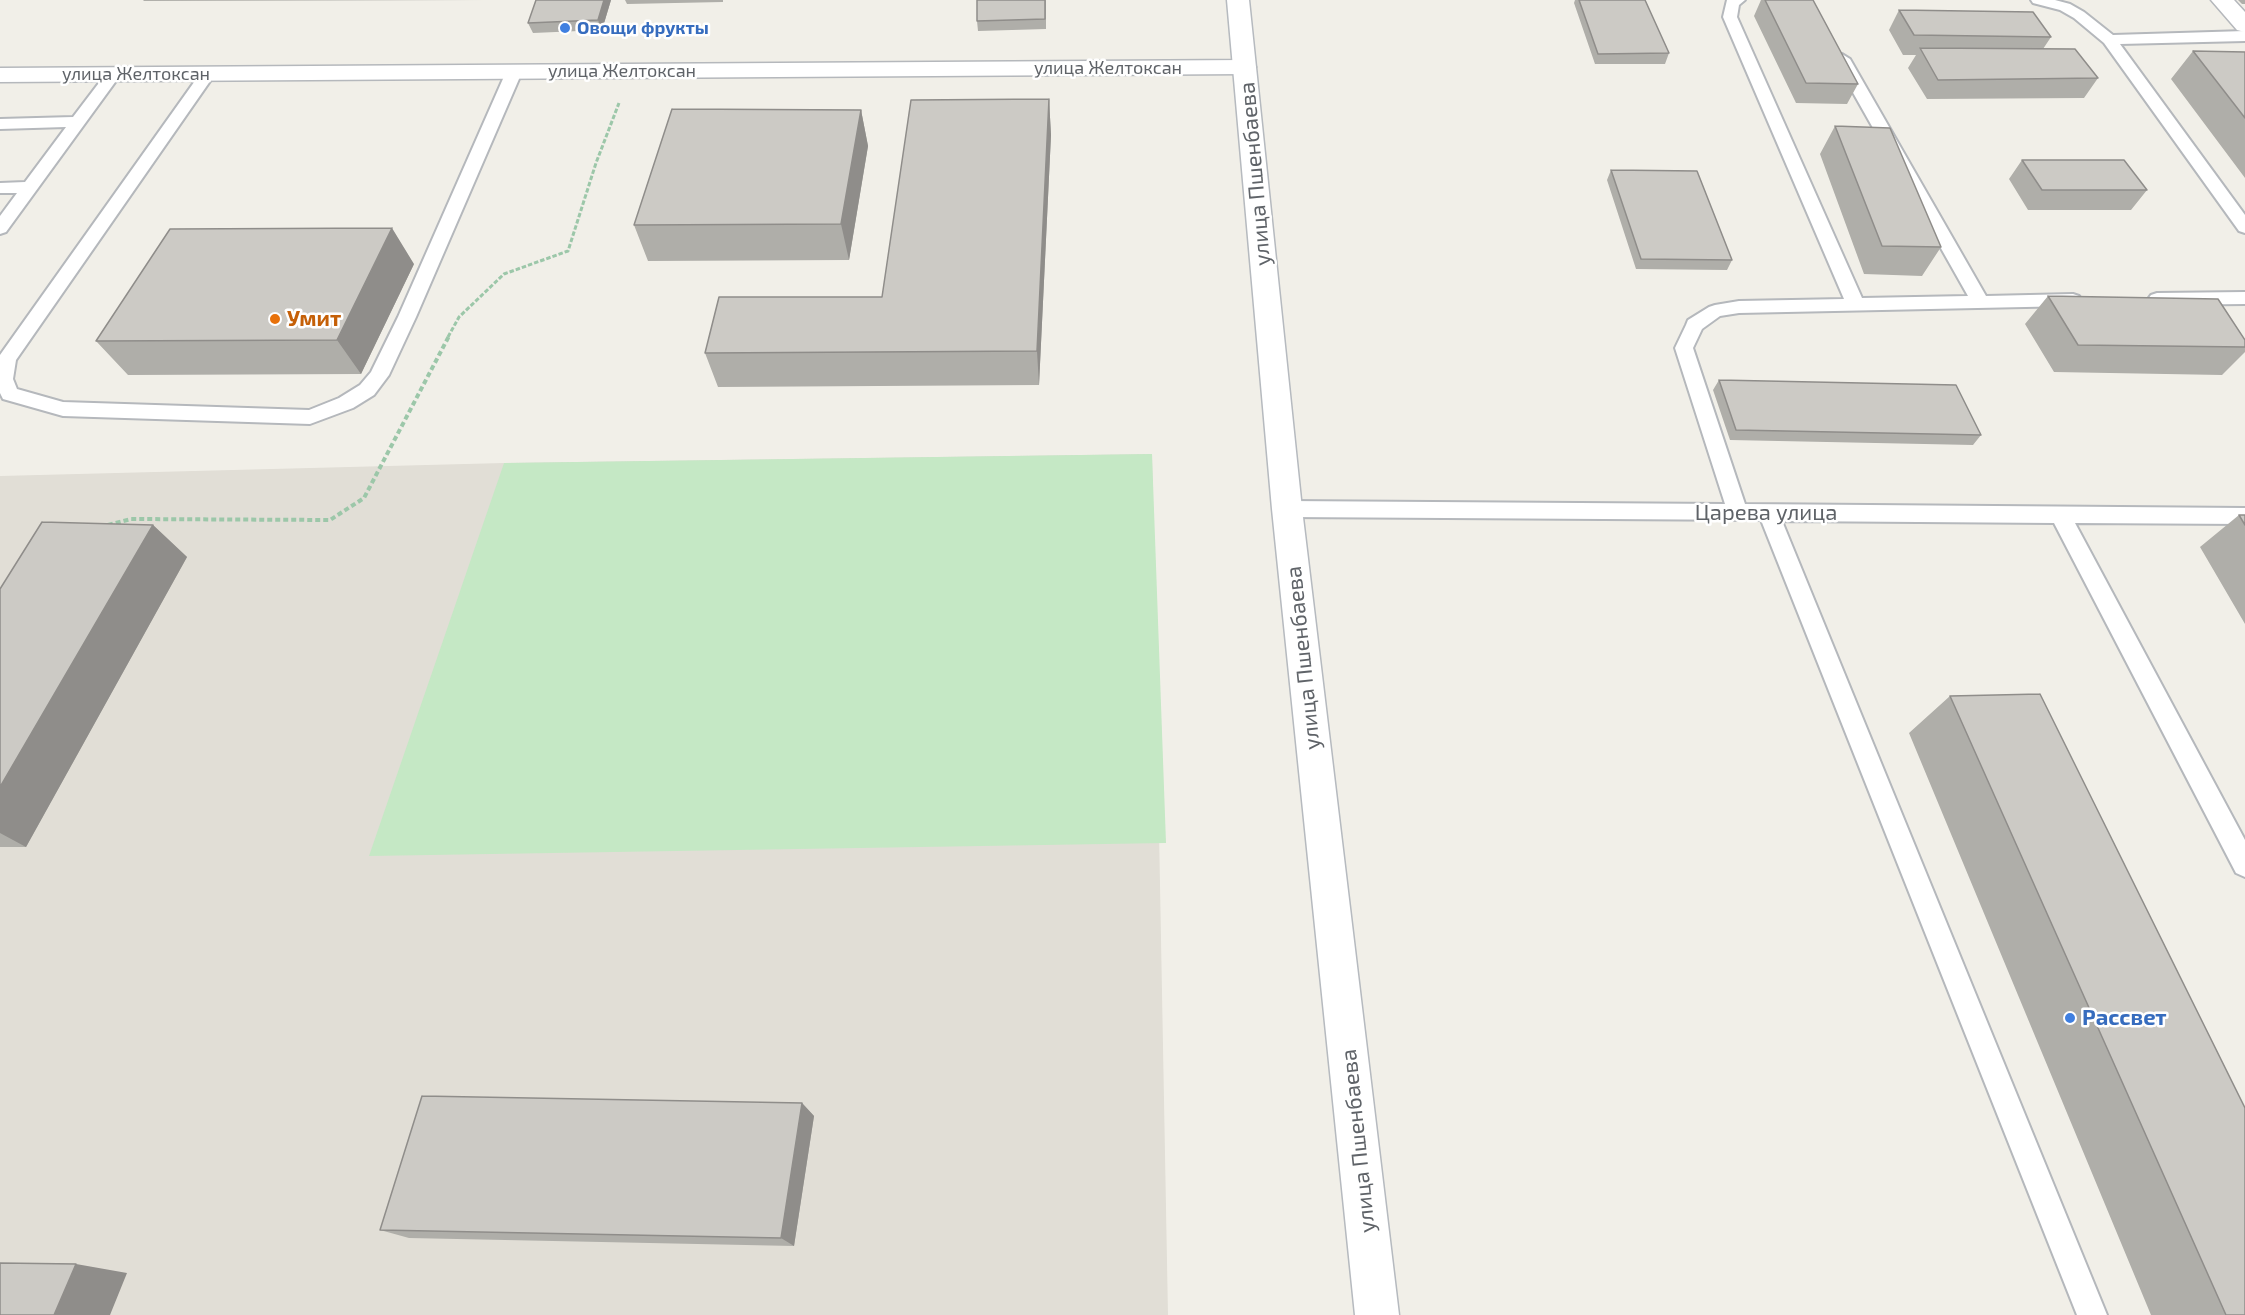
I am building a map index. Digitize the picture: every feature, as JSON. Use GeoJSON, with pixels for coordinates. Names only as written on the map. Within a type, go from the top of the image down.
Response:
{"type":"FeatureCollection","features":[{"type":"Feature","properties":{"kind":"street","name":"улица Пшенбаева"},"geometry":{"type":"LineString","coordinates":[[1238,0],[1287,510],[1377,1315]]}},
{"type":"Feature","properties":{"kind":"street"},"geometry":{"type":"LineString","coordinates":[[2222,0],[2245,24]]}},
{"type":"Feature","properties":{"kind":"street","name":"улица Желтоксан"},"geometry":{"type":"LineString","coordinates":[[0,75],[1245,67]]}},
{"type":"Feature","properties":{"kind":"lane"},"geometry":{"type":"LineString","coordinates":[[1738,0],[1732,3],[1730,17],[1854,303]]}},
{"type":"Feature","properties":{"kind":"lane"},"geometry":{"type":"LineString","coordinates":[[2038,0],[2065,7],[2079,15],[2109,40],[2245,227]]}},
{"type":"Feature","properties":{"kind":"lane"},"geometry":{"type":"LineString","coordinates":[[2109,40],[2245,36]]}},
{"type":"Feature","properties":{"kind":"lane"},"geometry":{"type":"LineString","coordinates":[[1832,42],[1980,301]]}},
{"type":"Feature","properties":{"kind":"lane"},"geometry":{"type":"LineString","coordinates":[[207,74],[19,340],[7,360],[3,379],[10,394],[63,409],[310,417],[346,403],[367,390],[379,375],[407,316],[514,72]]}},
{"type":"Feature","properties":{"kind":"lane"},"geometry":{"type":"LineString","coordinates":[[0,228],[113,74]]}},
{"type":"Feature","properties":{"kind":"lane"},"geometry":{"type":"LineString","coordinates":[[0,124],[78,122]]}},
{"type":"Feature","properties":{"kind":"lane"},"geometry":{"type":"LineString","coordinates":[[0,188],[30,187]]}},
{"type":"Feature","properties":{"kind":"lane"},"geometry":{"type":"LineString","coordinates":[[2141,299],[2245,298]]}},
{"type":"Feature","properties":{"kind":"lane"},"geometry":{"type":"LineString","coordinates":[[1738,513],[1684,348],[1695,325],[1714,311],[1739,307],[1854,303],[2095,300]]}},
{"type":"Feature","properties":{"kind":"lane","name":"Царева улица"},"geometry":{"type":"LineString","coordinates":[[1287,510],[2245,516]]}},
{"type":"Feature","properties":{"kind":"lane"},"geometry":{"type":"LineString","coordinates":[[1768,513],[2092,1315]]}},
{"type":"Feature","properties":{"kind":"lane"},"geometry":{"type":"LineString","coordinates":[[2060,514],[2245,865]]}},
{"type":"Feature","properties":{"kind":"shaded area"},"geometry":{"type":"Polygon","coordinates":[[[1152,454],[1168,1315],[0,1315],[0,476],[504,463],[1152,454]]]}},
{"type":"Feature","properties":{"kind":"green space"},"geometry":{"type":"Polygon","coordinates":[[[1152,454],[1166,843],[369,856],[504,463],[1152,454]]]}},
{"type":"Feature","properties":{"kind":"building"},"geometry":{"type":"Polygon","coordinates":[[[536,0],[604,0],[598,20],[528,23],[536,0]]]}},
{"type":"Feature","properties":{"kind":"building"},"geometry":{"type":"Polygon","coordinates":[[[977,0],[1045,0],[1045,19],[977,21],[977,0]]]}},
{"type":"Feature","properties":{"kind":"building"},"geometry":{"type":"Polygon","coordinates":[[[1579,0],[1645,0],[1669,53],[1598,54],[1579,0]]]}},
{"type":"Feature","properties":{"kind":"building"},"geometry":{"type":"Polygon","coordinates":[[[1765,0],[1813,0],[1858,84],[1806,83],[1765,0]]]}},
{"type":"Feature","properties":{"kind":"building"},"geometry":{"type":"Polygon","coordinates":[[[1899,10],[2033,12],[2051,37],[1914,35],[1899,10]]]}},
{"type":"Feature","properties":{"kind":"building"},"geometry":{"type":"Polygon","coordinates":[[[1920,48],[2075,49],[2098,78],[1938,80],[1920,48]]]}},
{"type":"Feature","properties":{"kind":"building"},"geometry":{"type":"Polygon","coordinates":[[[2193,51],[2245,52],[2245,118],[2193,51]]]}},
{"type":"Feature","properties":{"kind":"building"},"geometry":{"type":"Polygon","coordinates":[[[1049,99],[1037,351],[705,353],[719,297],[882,297],[911,100],[1049,99]]]}},
{"type":"Feature","properties":{"kind":"building"},"geometry":{"type":"Polygon","coordinates":[[[672,109],[861,110],[841,224],[634,225],[672,109]]]}},
{"type":"Feature","properties":{"kind":"building"},"geometry":{"type":"Polygon","coordinates":[[[1835,126],[1890,128],[1941,247],[1882,246],[1835,126]]]}},
{"type":"Feature","properties":{"kind":"building"},"geometry":{"type":"Polygon","coordinates":[[[2022,160],[2124,160],[2147,190],[2042,190],[2022,160]]]}},
{"type":"Feature","properties":{"kind":"building"},"geometry":{"type":"Polygon","coordinates":[[[1611,170],[1697,171],[1732,260],[1641,259],[1611,170]]]}},
{"type":"Feature","properties":{"kind":"building"},"geometry":{"type":"Polygon","coordinates":[[[392,228],[337,340],[96,341],[170,229],[392,228]]]}},
{"type":"Feature","properties":{"kind":"building"},"geometry":{"type":"Polygon","coordinates":[[[2048,296],[2218,299],[2245,340],[2245,347],[2078,345],[2048,296]]]}},
{"type":"Feature","properties":{"kind":"building"},"geometry":{"type":"Polygon","coordinates":[[[1719,380],[1956,385],[1981,435],[1736,430],[1719,380]]]}},
{"type":"Feature","properties":{"kind":"building"},"geometry":{"type":"Polygon","coordinates":[[[2239,515],[2245,515],[2245,525],[2239,515]]]}},
{"type":"Feature","properties":{"kind":"building"},"geometry":{"type":"Polygon","coordinates":[[[42,522],[153,525],[0,787],[0,589],[42,522]]]}},
{"type":"Feature","properties":{"kind":"building"},"geometry":{"type":"Polygon","coordinates":[[[2040,694],[2245,1108],[2245,1315],[2226,1315],[1950,696],[2040,694]]]}},
{"type":"Feature","properties":{"kind":"building"},"geometry":{"type":"Polygon","coordinates":[[[422,1096],[802,1103],[781,1238],[380,1230],[422,1096]]]}},
{"type":"Feature","properties":{"kind":"building"},"geometry":{"type":"Polygon","coordinates":[[[0,1263],[76,1264],[54,1315],[0,1315],[0,1263]]]}},
{"type":"Feature","properties":{"kind":"place","name":"Овощи фрукты"},"geometry":{"type":"Point","coordinates":[565,28]}},
{"type":"Feature","properties":{"kind":"place","name":"Умит"},"geometry":{"type":"Point","coordinates":[275,319]}},
{"type":"Feature","properties":{"kind":"place","name":"Рассвет"},"geometry":{"type":"Point","coordinates":[2070,1018]}}]}
